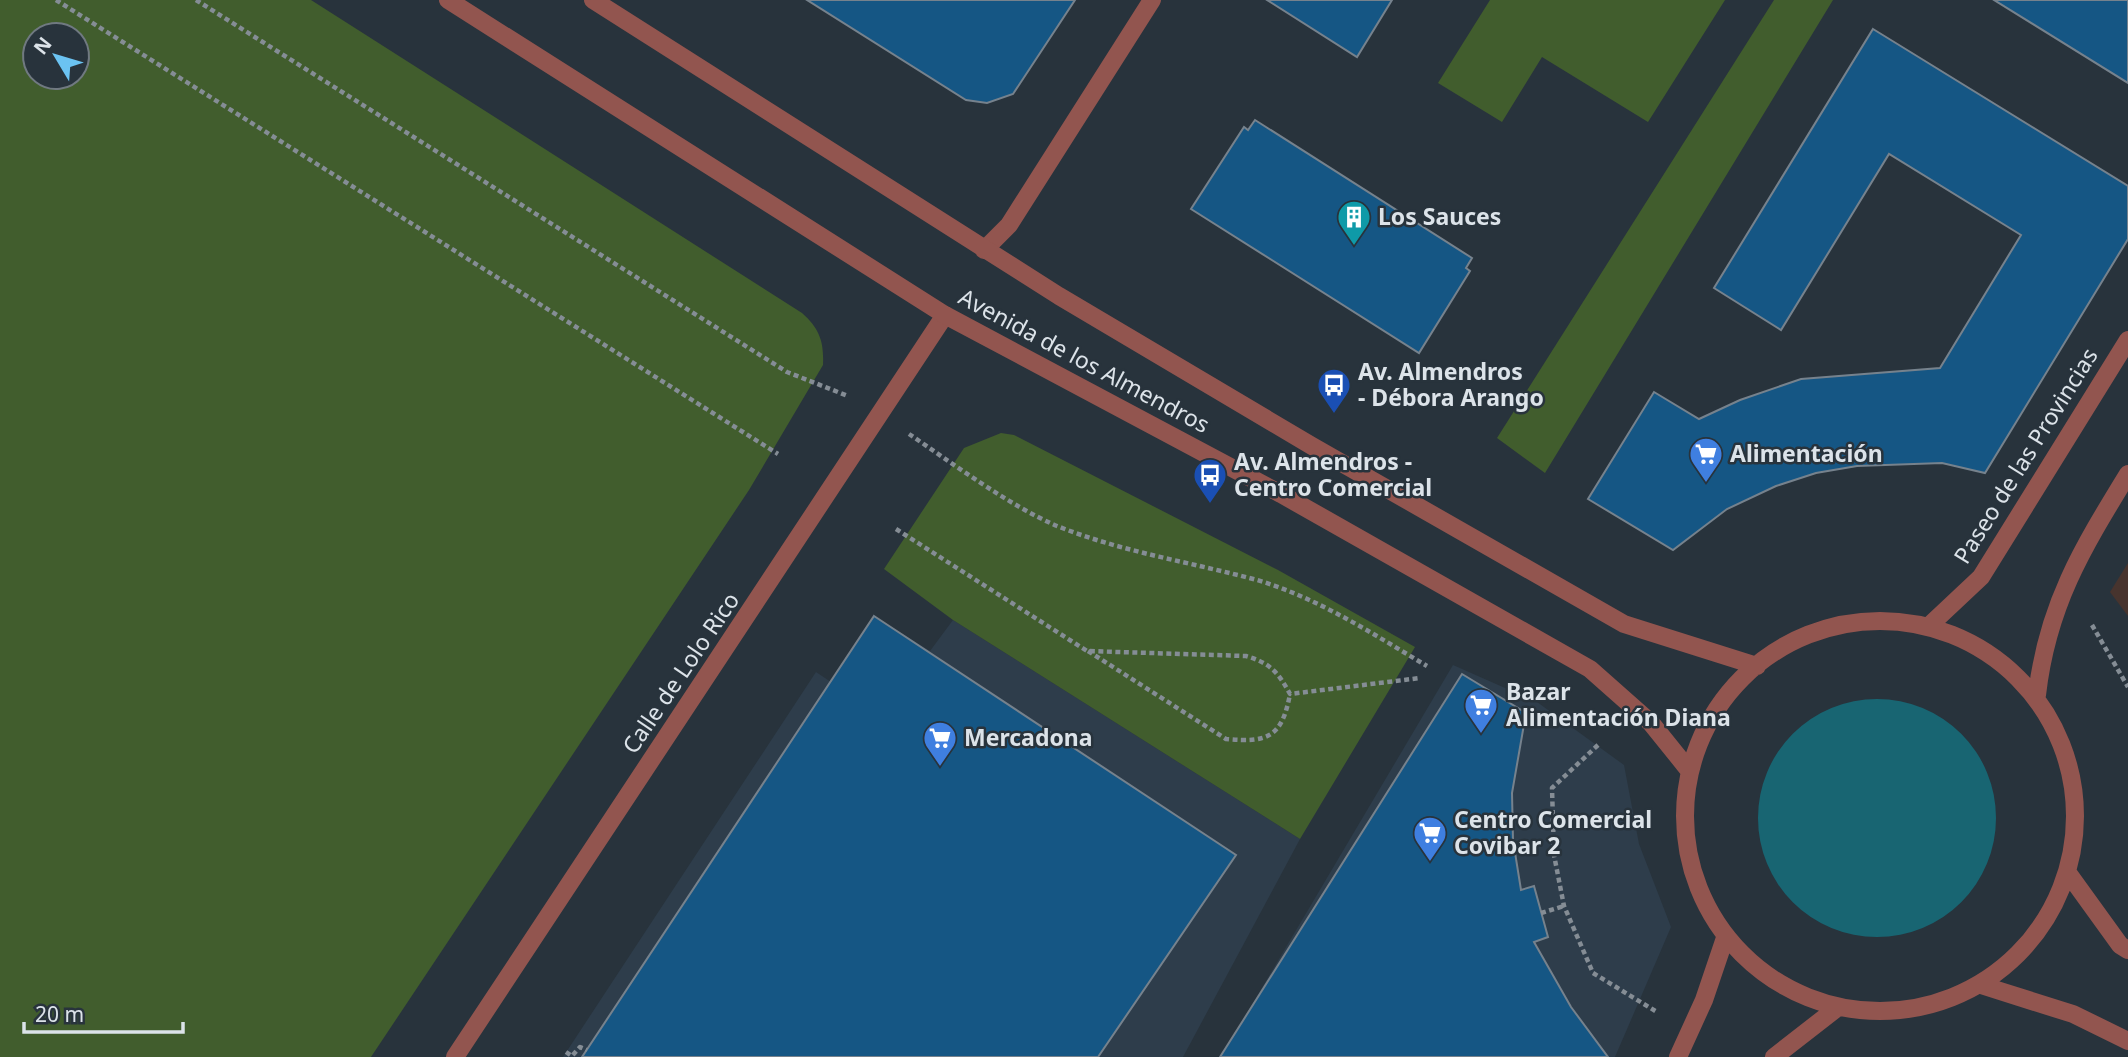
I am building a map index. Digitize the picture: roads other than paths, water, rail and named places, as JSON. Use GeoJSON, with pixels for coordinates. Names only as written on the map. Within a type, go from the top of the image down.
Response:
{"type":"FeatureCollection","features":[{"type":"Feature","properties":{"kind":"street","name":"Avenida de los Almendros"},"geometry":{"type":"LineString","coordinates":[[448,0],[945,315],[1281,494],[1590,669],[1651,723],[1688,769]]}},
{"type":"Feature","properties":{"kind":"street","name":"Avenida de los Almendros"},"geometry":{"type":"LineString","coordinates":[[593,0],[984,250],[1289,432],[1624,624],[1757,666]]}},
{"type":"Feature","properties":{"kind":"street"},"geometry":{"type":"LineString","coordinates":[[984,250],[1009,225],[1152,0]]}},
{"type":"Feature","properties":{"kind":"street","name":"Calle de Lolo Rico"},"geometry":{"type":"LineString","coordinates":[[455,1057],[945,315]]}},
{"type":"Feature","properties":{"kind":"street","name":"Paseo de las Provincias"},"geometry":{"type":"LineString","coordinates":[[1931,625],[1981,577],[2128,340]]}},
{"type":"Feature","properties":{"kind":"street"},"geometry":{"type":"LineString","coordinates":[[2037,695],[2042,652],[2053,613],[2083,547],[2128,474]]}},
{"type":"Feature","properties":{"kind":"street"},"geometry":{"type":"LineString","coordinates":[[1857,620],[1931,625],[1983,647],[2016,672],[2037,695],[2062,737],[2077,817],[2068,873],[2032,941],[1981,985],[1935,1005],[1883,1013],[1837,1008],[1803,996],[1768,978],[1725,938],[1693,878],[1684,829],[1688,769],[1713,712],[1731,689],[1757,666],[1803,638],[1857,620]]}},
{"type":"Feature","properties":{"kind":"street"},"geometry":{"type":"LineString","coordinates":[[2068,873],[2120,945],[2128,950]]}},
{"type":"Feature","properties":{"kind":"street"},"geometry":{"type":"LineString","coordinates":[[1678,1057],[1703,1000],[1725,938]]}},
{"type":"Feature","properties":{"kind":"street"},"geometry":{"type":"LineString","coordinates":[[1981,985],[2073,1014],[2128,1041]]}},
{"type":"Feature","properties":{"kind":"street"},"geometry":{"type":"LineString","coordinates":[[1774,1057],[1837,1008]]}},
{"type":"Feature","properties":{"kind":"water"},"geometry":{"type":"Polygon","coordinates":[[[1865,699],[1889,699],[1912,704],[1933,713],[1953,726],[1969,742],[1991,783],[1996,818],[1994,841],[1987,864],[1969,894],[1953,910],[1912,932],[1889,937],[1865,937],[1842,932],[1821,923],[1801,910],[1785,894],[1763,853],[1758,830],[1758,806],[1763,783],[1772,762],[1785,742],[1801,726],[1842,704],[1865,699]]]}},
{"type":"Feature","properties":{"kind":"place","name":"Los Sauces"},"geometry":{"type":"Point","coordinates":[1354,247]}},
{"type":"Feature","properties":{"kind":"place","name":"Av. Almendros - Débora Arango"},"geometry":{"type":"Point","coordinates":[1334,415]}},
{"type":"Feature","properties":{"kind":"place","name":"Alimentación"},"geometry":{"type":"Point","coordinates":[1706,484]}},
{"type":"Feature","properties":{"kind":"place","name":"Av. Almendros - Centro Comercial"},"geometry":{"type":"Point","coordinates":[1210,505]}},
{"type":"Feature","properties":{"kind":"place","name":"Bazar Alimentación Diana"},"geometry":{"type":"Point","coordinates":[1481,735]}},
{"type":"Feature","properties":{"kind":"place","name":"Mercadona"},"geometry":{"type":"Point","coordinates":[940,768]}},
{"type":"Feature","properties":{"kind":"place","name":"Centro Comercial Covibar 2"},"geometry":{"type":"Point","coordinates":[1430,863]}}]}
